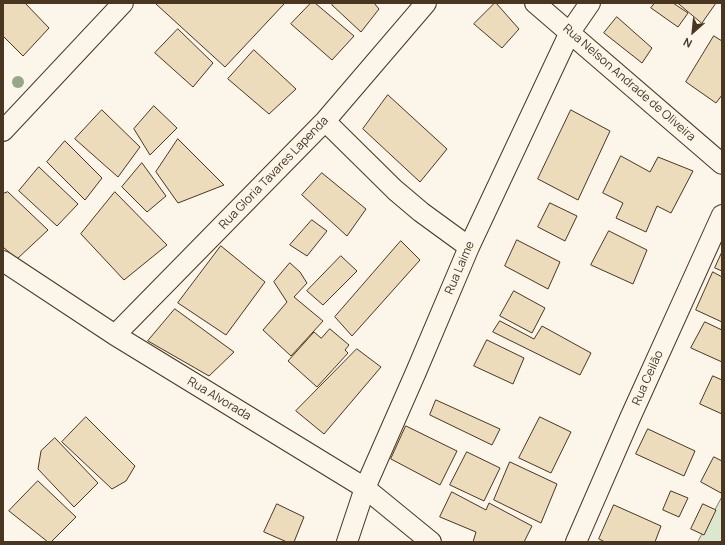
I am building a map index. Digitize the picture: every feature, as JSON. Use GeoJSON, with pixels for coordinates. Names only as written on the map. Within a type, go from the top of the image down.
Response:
{"type":"FeatureCollection","features":[{"type":"Feature","properties":{"kind":"street"},"geometry":{"type":"LineString","coordinates":[[3,131],[123,3]]}},
{"type":"Feature","properties":{"kind":"street","name":"Rua Gloria Tavares Lapenda"},"geometry":{"type":"LineString","coordinates":[[115,335],[325,121],[426,3]]}},
{"type":"Feature","properties":{"kind":"street","name":"Rua Nelson Andrade de Oliveira"},"geometry":{"type":"LineString","coordinates":[[535,3],[722,164]]}},
{"type":"Feature","properties":{"kind":"street","name":"Rua Laime"},"geometry":{"type":"LineString","coordinates":[[347,542],[364,488],[416,372],[469,247],[570,32],[590,3]]}},
{"type":"Feature","properties":{"kind":"street"},"geometry":{"type":"LineString","coordinates":[[325,121],[395,190],[421,212],[469,247]]}},
{"type":"Feature","properties":{"kind":"street","name":"Rua Ceilão"},"geometry":{"type":"LineString","coordinates":[[576,542],[630,418],[722,215]]}},
{"type":"Feature","properties":{"kind":"street","name":"Rua Alvorada"},"geometry":{"type":"LineString","coordinates":[[3,261],[115,335],[364,488],[431,542]]}},
{"type":"Feature","properties":{"kind":"green space"},"geometry":{"type":"Polygon","coordinates":[[[722,497],[722,542],[698,542],[722,497]]]}},
{"type":"Feature","properties":{"kind":"building"},"geometry":{"type":"Polygon","coordinates":[[[3,3],[25,3],[49,28],[23,56],[3,36],[3,3]]]}},
{"type":"Feature","properties":{"kind":"building"},"geometry":{"type":"Polygon","coordinates":[[[156,3],[283,3],[284,4],[225,67],[156,3]]]}},
{"type":"Feature","properties":{"kind":"building"},"geometry":{"type":"Polygon","coordinates":[[[311,3],[315,3],[354,36],[332,60],[291,24],[311,3]]]}},
{"type":"Feature","properties":{"kind":"building"},"geometry":{"type":"Polygon","coordinates":[[[334,3],[374,3],[379,9],[361,32],[332,5],[334,3]]]}},
{"type":"Feature","properties":{"kind":"building"},"geometry":{"type":"Polygon","coordinates":[[[495,3],[519,29],[502,48],[474,24],[495,3]]]}},
{"type":"Feature","properties":{"kind":"building"},"geometry":{"type":"Polygon","coordinates":[[[655,3],[673,3],[688,13],[678,27],[651,8],[655,3]]]}},
{"type":"Feature","properties":{"kind":"building"},"geometry":{"type":"Polygon","coordinates":[[[678,3],[716,3],[702,23],[678,3]]]}},
{"type":"Feature","properties":{"kind":"building"},"geometry":{"type":"Polygon","coordinates":[[[617,17],[652,48],[642,63],[604,33],[617,17]]]}},
{"type":"Feature","properties":{"kind":"building"},"geometry":{"type":"Polygon","coordinates":[[[178,29],[213,63],[193,87],[155,53],[178,29]]]}},
{"type":"Feature","properties":{"kind":"building"},"geometry":{"type":"Polygon","coordinates":[[[714,36],[722,41],[722,95],[716,103],[686,82],[714,36]]]}},
{"type":"Feature","properties":{"kind":"building"},"geometry":{"type":"Polygon","coordinates":[[[254,50],[296,89],[269,114],[228,79],[254,50]]]}},
{"type":"Feature","properties":{"kind":"building"},"geometry":{"type":"Polygon","coordinates":[[[388,95],[447,149],[420,182],[363,129],[388,95]]]}},
{"type":"Feature","properties":{"kind":"building"},"geometry":{"type":"Polygon","coordinates":[[[154,106],[177,128],[150,155],[134,129],[154,106]]]}},
{"type":"Feature","properties":{"kind":"building"},"geometry":{"type":"Polygon","coordinates":[[[102,110],[140,147],[118,177],[75,139],[102,110]]]}},
{"type":"Feature","properties":{"kind":"building"},"geometry":{"type":"Polygon","coordinates":[[[571,110],[610,131],[578,200],[538,179],[571,110]]]}},
{"type":"Feature","properties":{"kind":"building"},"geometry":{"type":"Polygon","coordinates":[[[178,139],[224,185],[178,203],[156,172],[178,139]]]}},
{"type":"Feature","properties":{"kind":"building"},"geometry":{"type":"Polygon","coordinates":[[[65,141],[102,178],[85,200],[47,162],[65,141]]]}},
{"type":"Feature","properties":{"kind":"building"},"geometry":{"type":"Polygon","coordinates":[[[621,156],[650,172],[658,157],[693,171],[671,213],[657,206],[646,232],[616,218],[623,203],[603,193],[621,156]]]}},
{"type":"Feature","properties":{"kind":"building"},"geometry":{"type":"Polygon","coordinates":[[[142,163],[166,196],[147,212],[122,187],[142,163]]]}},
{"type":"Feature","properties":{"kind":"building"},"geometry":{"type":"Polygon","coordinates":[[[39,167],[78,204],[57,226],[19,191],[39,167]]]}},
{"type":"Feature","properties":{"kind":"building"},"geometry":{"type":"Polygon","coordinates":[[[322,173],[366,209],[347,236],[302,195],[322,173]]]}},
{"type":"Feature","properties":{"kind":"building"},"geometry":{"type":"Polygon","coordinates":[[[8,192],[48,230],[17,259],[3,247],[3,194],[8,192]]]}},
{"type":"Feature","properties":{"kind":"building"},"geometry":{"type":"Polygon","coordinates":[[[115,192],[167,245],[124,280],[81,234],[115,192]]]}},
{"type":"Feature","properties":{"kind":"building"},"geometry":{"type":"Polygon","coordinates":[[[550,203],[577,216],[565,241],[538,227],[550,203]]]}},
{"type":"Feature","properties":{"kind":"building"},"geometry":{"type":"Polygon","coordinates":[[[312,220],[327,231],[307,256],[290,245],[312,220]]]}},
{"type":"Feature","properties":{"kind":"building"},"geometry":{"type":"Polygon","coordinates":[[[609,231],[647,250],[633,284],[591,265],[609,231]]]}},
{"type":"Feature","properties":{"kind":"building"},"geometry":{"type":"Polygon","coordinates":[[[517,240],[560,262],[548,289],[505,266],[517,240]]]}},
{"type":"Feature","properties":{"kind":"building"},"geometry":{"type":"Polygon","coordinates":[[[401,241],[420,260],[352,336],[335,317],[401,241]]]}},
{"type":"Feature","properties":{"kind":"building"},"geometry":{"type":"Polygon","coordinates":[[[221,246],[265,282],[226,335],[178,303],[221,246]]]}},
{"type":"Feature","properties":{"kind":"building"},"geometry":{"type":"Polygon","coordinates":[[[722,252],[722,271],[715,268],[722,252]]]}},
{"type":"Feature","properties":{"kind":"building"},"geometry":{"type":"Polygon","coordinates":[[[341,256],[357,271],[323,305],[307,291],[341,256]]]}},
{"type":"Feature","properties":{"kind":"building"},"geometry":{"type":"Polygon","coordinates":[[[290,263],[300,272],[307,283],[294,297],[323,321],[291,356],[263,330],[287,302],[274,282],[290,263]]]}},
{"type":"Feature","properties":{"kind":"building"},"geometry":{"type":"Polygon","coordinates":[[[713,272],[722,277],[722,322],[696,310],[713,272]]]}},
{"type":"Feature","properties":{"kind":"building"},"geometry":{"type":"Polygon","coordinates":[[[514,291],[545,308],[532,333],[500,316],[514,291]]]}},
{"type":"Feature","properties":{"kind":"building"},"geometry":{"type":"Polygon","coordinates":[[[175,309],[234,352],[209,376],[148,341],[175,309]]]}},
{"type":"Feature","properties":{"kind":"building"},"geometry":{"type":"Polygon","coordinates":[[[500,321],[534,339],[542,326],[591,353],[580,375],[493,332],[500,321]]]}},
{"type":"Feature","properties":{"kind":"building"},"geometry":{"type":"Polygon","coordinates":[[[705,322],[722,330],[722,362],[691,348],[705,322]]]}},
{"type":"Feature","properties":{"kind":"building"},"geometry":{"type":"Polygon","coordinates":[[[330,329],[349,345],[345,350],[348,353],[317,387],[288,361],[314,332],[321,338],[330,329]]]}},
{"type":"Feature","properties":{"kind":"building"},"geometry":{"type":"Polygon","coordinates":[[[487,340],[524,358],[513,384],[474,366],[487,340]]]}},
{"type":"Feature","properties":{"kind":"building"},"geometry":{"type":"Polygon","coordinates":[[[357,349],[381,367],[324,434],[296,411],[357,349]]]}},
{"type":"Feature","properties":{"kind":"building"},"geometry":{"type":"Polygon","coordinates":[[[713,376],[722,380],[722,414],[700,404],[713,376]]]}},
{"type":"Feature","properties":{"kind":"building"},"geometry":{"type":"Polygon","coordinates":[[[436,400],[500,429],[492,445],[430,415],[436,400]]]}},
{"type":"Feature","properties":{"kind":"building"},"geometry":{"type":"Polygon","coordinates":[[[86,417],[135,466],[126,481],[112,489],[62,442],[86,417]]]}},
{"type":"Feature","properties":{"kind":"building"},"geometry":{"type":"Polygon","coordinates":[[[540,417],[571,432],[551,473],[519,458],[540,417]]]}},
{"type":"Feature","properties":{"kind":"building"},"geometry":{"type":"Polygon","coordinates":[[[406,426],[457,451],[440,485],[391,459],[406,426]]]}},
{"type":"Feature","properties":{"kind":"building"},"geometry":{"type":"Polygon","coordinates":[[[648,429],[695,451],[684,476],[636,454],[648,429]]]}},
{"type":"Feature","properties":{"kind":"building"},"geometry":{"type":"Polygon","coordinates":[[[55,438],[98,483],[74,507],[38,469],[41,451],[55,438]]]}},
{"type":"Feature","properties":{"kind":"building"},"geometry":{"type":"Polygon","coordinates":[[[467,452],[500,468],[484,501],[450,485],[467,452]]]}},
{"type":"Feature","properties":{"kind":"building"},"geometry":{"type":"Polygon","coordinates":[[[714,457],[722,461],[721,493],[701,482],[714,457]]]}},
{"type":"Feature","properties":{"kind":"building"},"geometry":{"type":"Polygon","coordinates":[[[510,462],[557,484],[541,523],[494,500],[510,462]]]}},
{"type":"Feature","properties":{"kind":"building"},"geometry":{"type":"Polygon","coordinates":[[[38,481],[76,517],[51,542],[48,542],[9,511],[38,481]]]}},
{"type":"Feature","properties":{"kind":"building"},"geometry":{"type":"Polygon","coordinates":[[[671,491],[688,498],[679,517],[663,510],[671,491]]]}},
{"type":"Feature","properties":{"kind":"building"},"geometry":{"type":"Polygon","coordinates":[[[452,492],[486,510],[489,503],[532,526],[524,542],[473,542],[476,532],[440,517],[452,492]]]}},
{"type":"Feature","properties":{"kind":"building"},"geometry":{"type":"Polygon","coordinates":[[[277,504],[304,517],[294,542],[287,542],[264,532],[277,504]]]}},
{"type":"Feature","properties":{"kind":"building"},"geometry":{"type":"Polygon","coordinates":[[[703,504],[716,510],[704,535],[691,529],[703,504]]]}},
{"type":"Feature","properties":{"kind":"building"},"geometry":{"type":"Polygon","coordinates":[[[614,505],[661,526],[655,542],[605,542],[599,539],[614,505]]]}}]}
